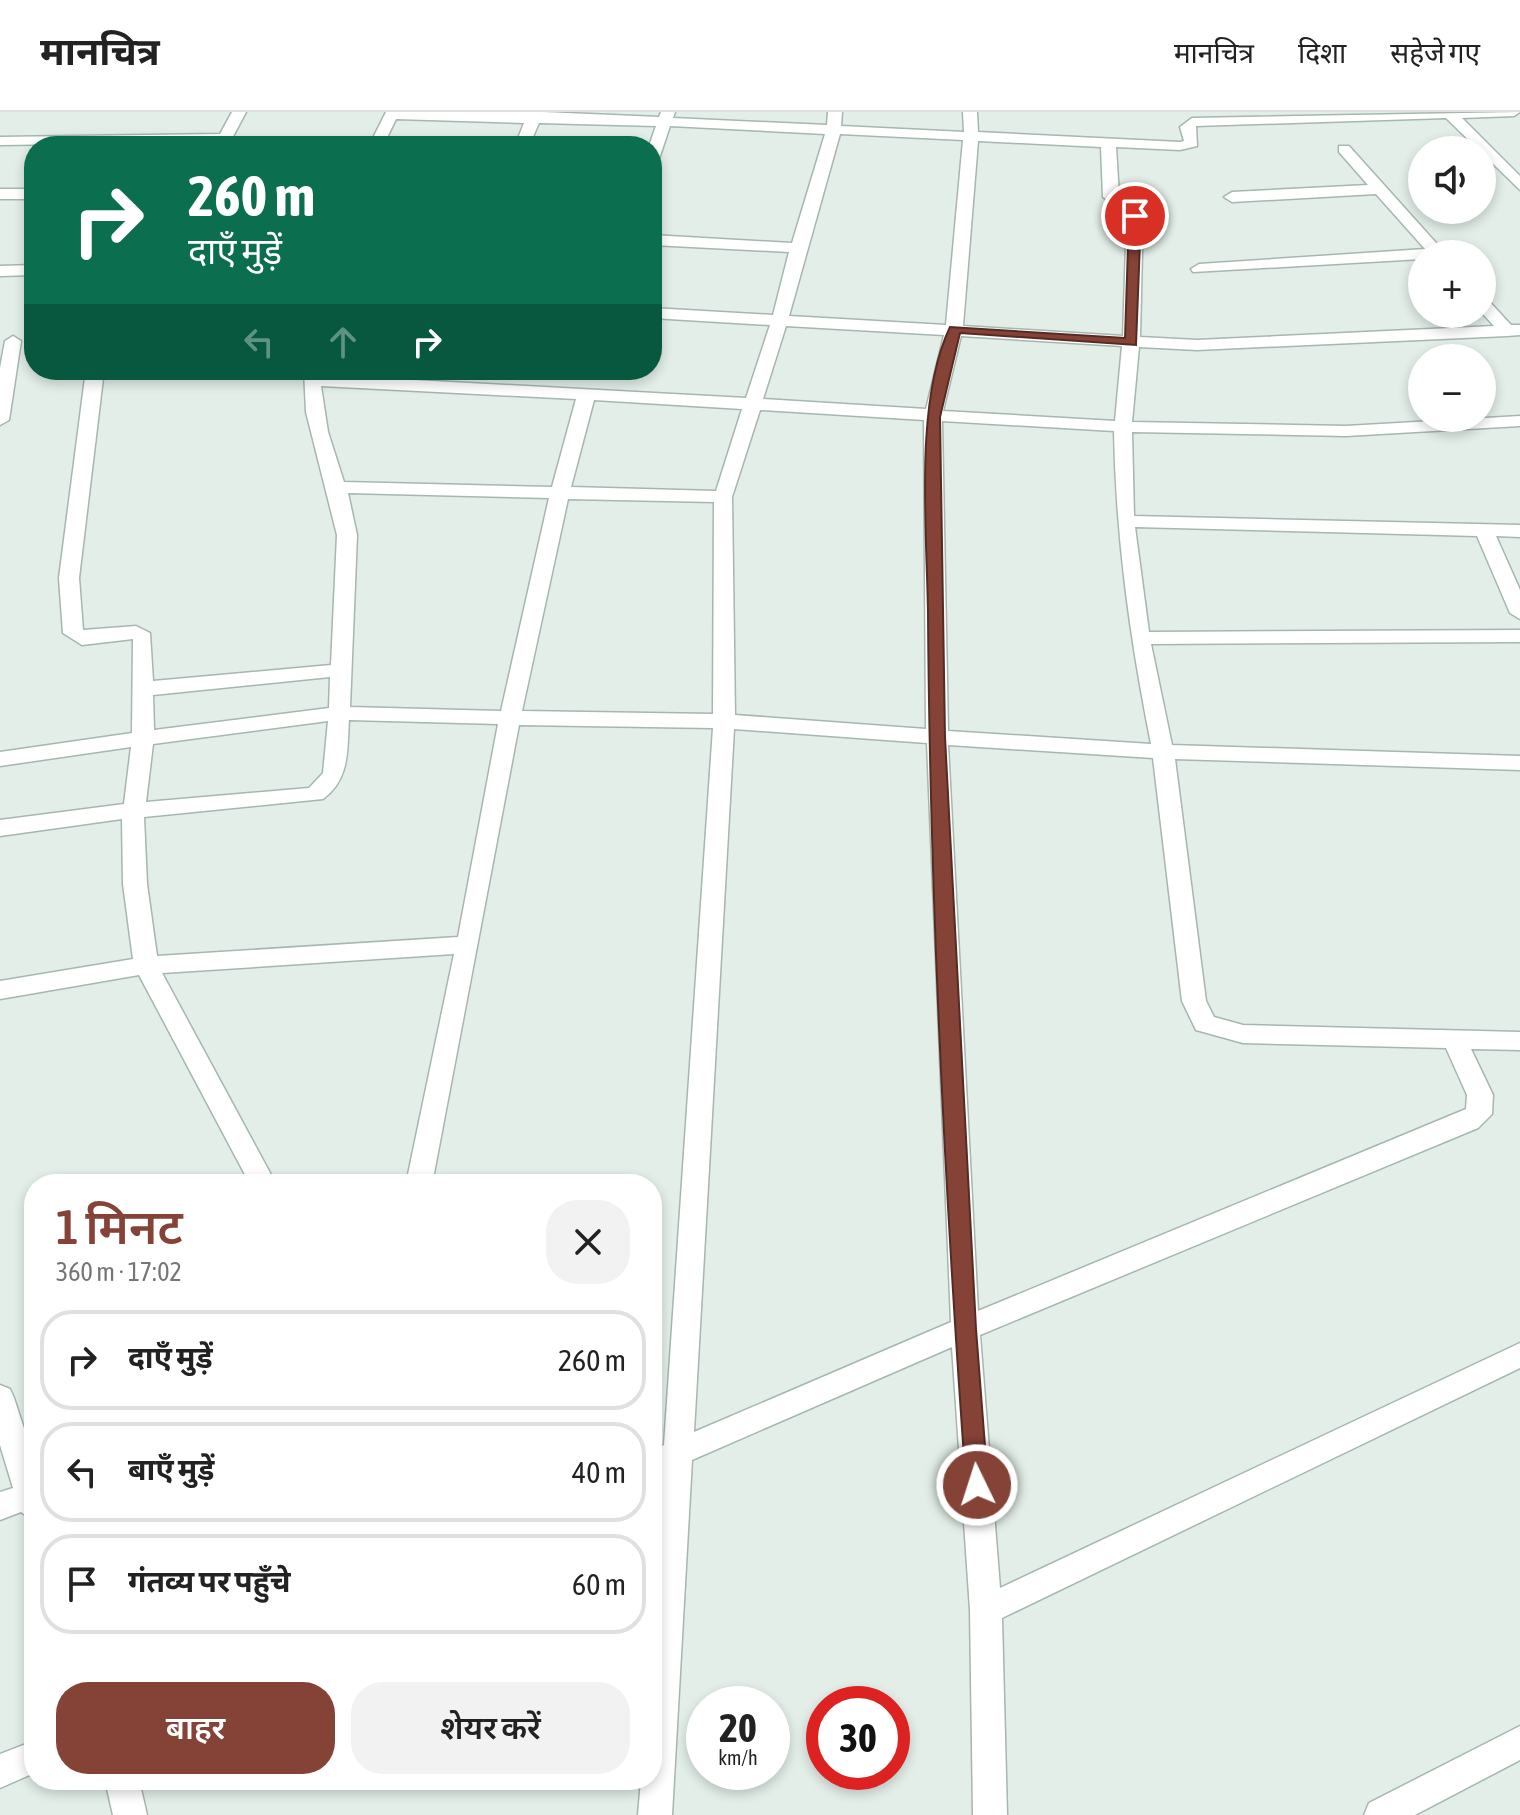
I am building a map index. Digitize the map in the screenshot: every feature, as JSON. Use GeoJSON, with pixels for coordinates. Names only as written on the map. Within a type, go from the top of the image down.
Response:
{"type":"FeatureCollection","features":[{"type":"Feature","properties":{"kind":"street"},"geometry":{"type":"LineString","coordinates":[[226,136],[239,112]]}},
{"type":"Feature","properties":{"kind":"street"},"geometry":{"type":"LineString","coordinates":[[662,1565],[665,1458],[724,721],[723,497],[780,319],[834,129],[835,112]]}},
{"type":"Feature","properties":{"kind":"street"},"geometry":{"type":"LineString","coordinates":[[970,112],[971,136],[954,329],[933,417],[937,737],[965,1329],[986,1610],[990,1815]]}},
{"type":"Feature","properties":{"kind":"street"},"geometry":{"type":"LineString","coordinates":[[381,136],[392,114],[535,115],[667,117],[834,129],[1188,145],[1192,143],[1188,123],[1198,121],[1514,112]]}},
{"type":"Feature","properties":{"kind":"street"},"geometry":{"type":"LineString","coordinates":[[526,136],[535,115]]}},
{"type":"Feature","properties":{"kind":"street"},"geometry":{"type":"LineString","coordinates":[[1451,115],[1520,185]]}},
{"type":"Feature","properties":{"kind":"street"},"geometry":{"type":"LineString","coordinates":[[660,136],[667,117]]}},
{"type":"Feature","properties":{"kind":"street"},"geometry":{"type":"LineString","coordinates":[[0,141],[24,141]]}},
{"type":"Feature","properties":{"kind":"street"},"geometry":{"type":"LineString","coordinates":[[1108,142],[1111,197],[1135,212],[1131,342],[1123,425],[1125,521],[1140,638],[1163,752],[1194,1001],[1205,1024],[1243,1034],[1520,1041]]}},
{"type":"Feature","properties":{"kind":"street"},"geometry":{"type":"LineString","coordinates":[[1344,149],[1425,240]]}},
{"type":"Feature","properties":{"kind":"street"},"geometry":{"type":"LineString","coordinates":[[1232,197],[1380,189]]}},
{"type":"Feature","properties":{"kind":"street"},"geometry":{"type":"LineString","coordinates":[[0,194],[24,194]]}},
{"type":"Feature","properties":{"kind":"street"},"geometry":{"type":"LineString","coordinates":[[662,241],[798,248]]}},
{"type":"Feature","properties":{"kind":"street"},"geometry":{"type":"LineString","coordinates":[[1199,269],[1408,255]]}},
{"type":"Feature","properties":{"kind":"street"},"geometry":{"type":"LineString","coordinates":[[0,271],[24,270]]}},
{"type":"Feature","properties":{"kind":"street"},"geometry":{"type":"LineString","coordinates":[[662,313],[1131,342],[1251,345],[1513,331]]}},
{"type":"Feature","properties":{"kind":"street"},"geometry":{"type":"LineString","coordinates":[[1496,316],[1513,331]]}},
{"type":"Feature","properties":{"kind":"street"},"geometry":{"type":"LineString","coordinates":[[0,420],[6,342]]}},
{"type":"Feature","properties":{"kind":"street"},"geometry":{"type":"LineString","coordinates":[[94,380],[69,578],[70,620],[73,633],[82,639],[136,632],[143,637],[143,738],[134,810],[133,854],[146,965],[258,1174]]}},
{"type":"Feature","properties":{"kind":"street"},"geometry":{"type":"LineString","coordinates":[[0,828],[134,810],[315,794],[334,773],[347,535],[338,487],[315,413],[312,380]]}},
{"type":"Feature","properties":{"kind":"street"},"geometry":{"type":"LineString","coordinates":[[377,380],[933,417],[1123,425],[1347,431],[1520,421]]}},
{"type":"Feature","properties":{"kind":"street"},"geometry":{"type":"LineString","coordinates":[[421,1174],[510,718],[560,492],[586,396]]}},
{"type":"Feature","properties":{"kind":"street"},"geometry":{"type":"LineString","coordinates":[[338,487],[723,497]]}},
{"type":"Feature","properties":{"kind":"street"},"geometry":{"type":"LineString","coordinates":[[1125,521],[1520,531]]}},
{"type":"Feature","properties":{"kind":"street"},"geometry":{"type":"LineString","coordinates":[[1484,530],[1520,613]]}},
{"type":"Feature","properties":{"kind":"street"},"geometry":{"type":"LineString","coordinates":[[1140,638],[1520,636]]}},
{"type":"Feature","properties":{"kind":"street"},"geometry":{"type":"LineString","coordinates":[[143,689],[341,670]]}},
{"type":"Feature","properties":{"kind":"street"},"geometry":{"type":"LineString","coordinates":[[0,759],[339,713],[724,721],[1163,752],[1520,763]]}},
{"type":"Feature","properties":{"kind":"street"},"geometry":{"type":"LineString","coordinates":[[0,990],[146,965],[468,945]]}},
{"type":"Feature","properties":{"kind":"street"},"geometry":{"type":"LineString","coordinates":[[665,1458],[965,1329],[1469,1121],[1479,1114],[1480,1095],[1454,1039]]}},
{"type":"Feature","properties":{"kind":"street"},"geometry":{"type":"LineString","coordinates":[[986,1610],[1520,1355]]}},
{"type":"Feature","properties":{"kind":"street"},"geometry":{"type":"LineString","coordinates":[[0,1398],[24,1475]]}},
{"type":"Feature","properties":{"kind":"street"},"geometry":{"type":"LineString","coordinates":[[0,1506],[24,1502]]}},
{"type":"Feature","properties":{"kind":"street"},"geometry":{"type":"LineString","coordinates":[[1381,1815],[1520,1742]]}},
{"type":"Feature","properties":{"kind":"street"},"geometry":{"type":"LineString","coordinates":[[0,1771],[24,1761]]}},
{"type":"Feature","properties":{"kind":"street"},"geometry":{"type":"LineString","coordinates":[[124,1790],[130,1815]]}},
{"type":"Feature","properties":{"kind":"street"},"geometry":{"type":"LineString","coordinates":[[655,1815],[656,1790]]}},
{"type":"Feature","properties":{"kind":"route"},"geometry":{"type":"LineString","coordinates":[[977,1485],[965,1329],[937,737],[933,417],[954,329],[1131,342],[1135,216]]}}]}
